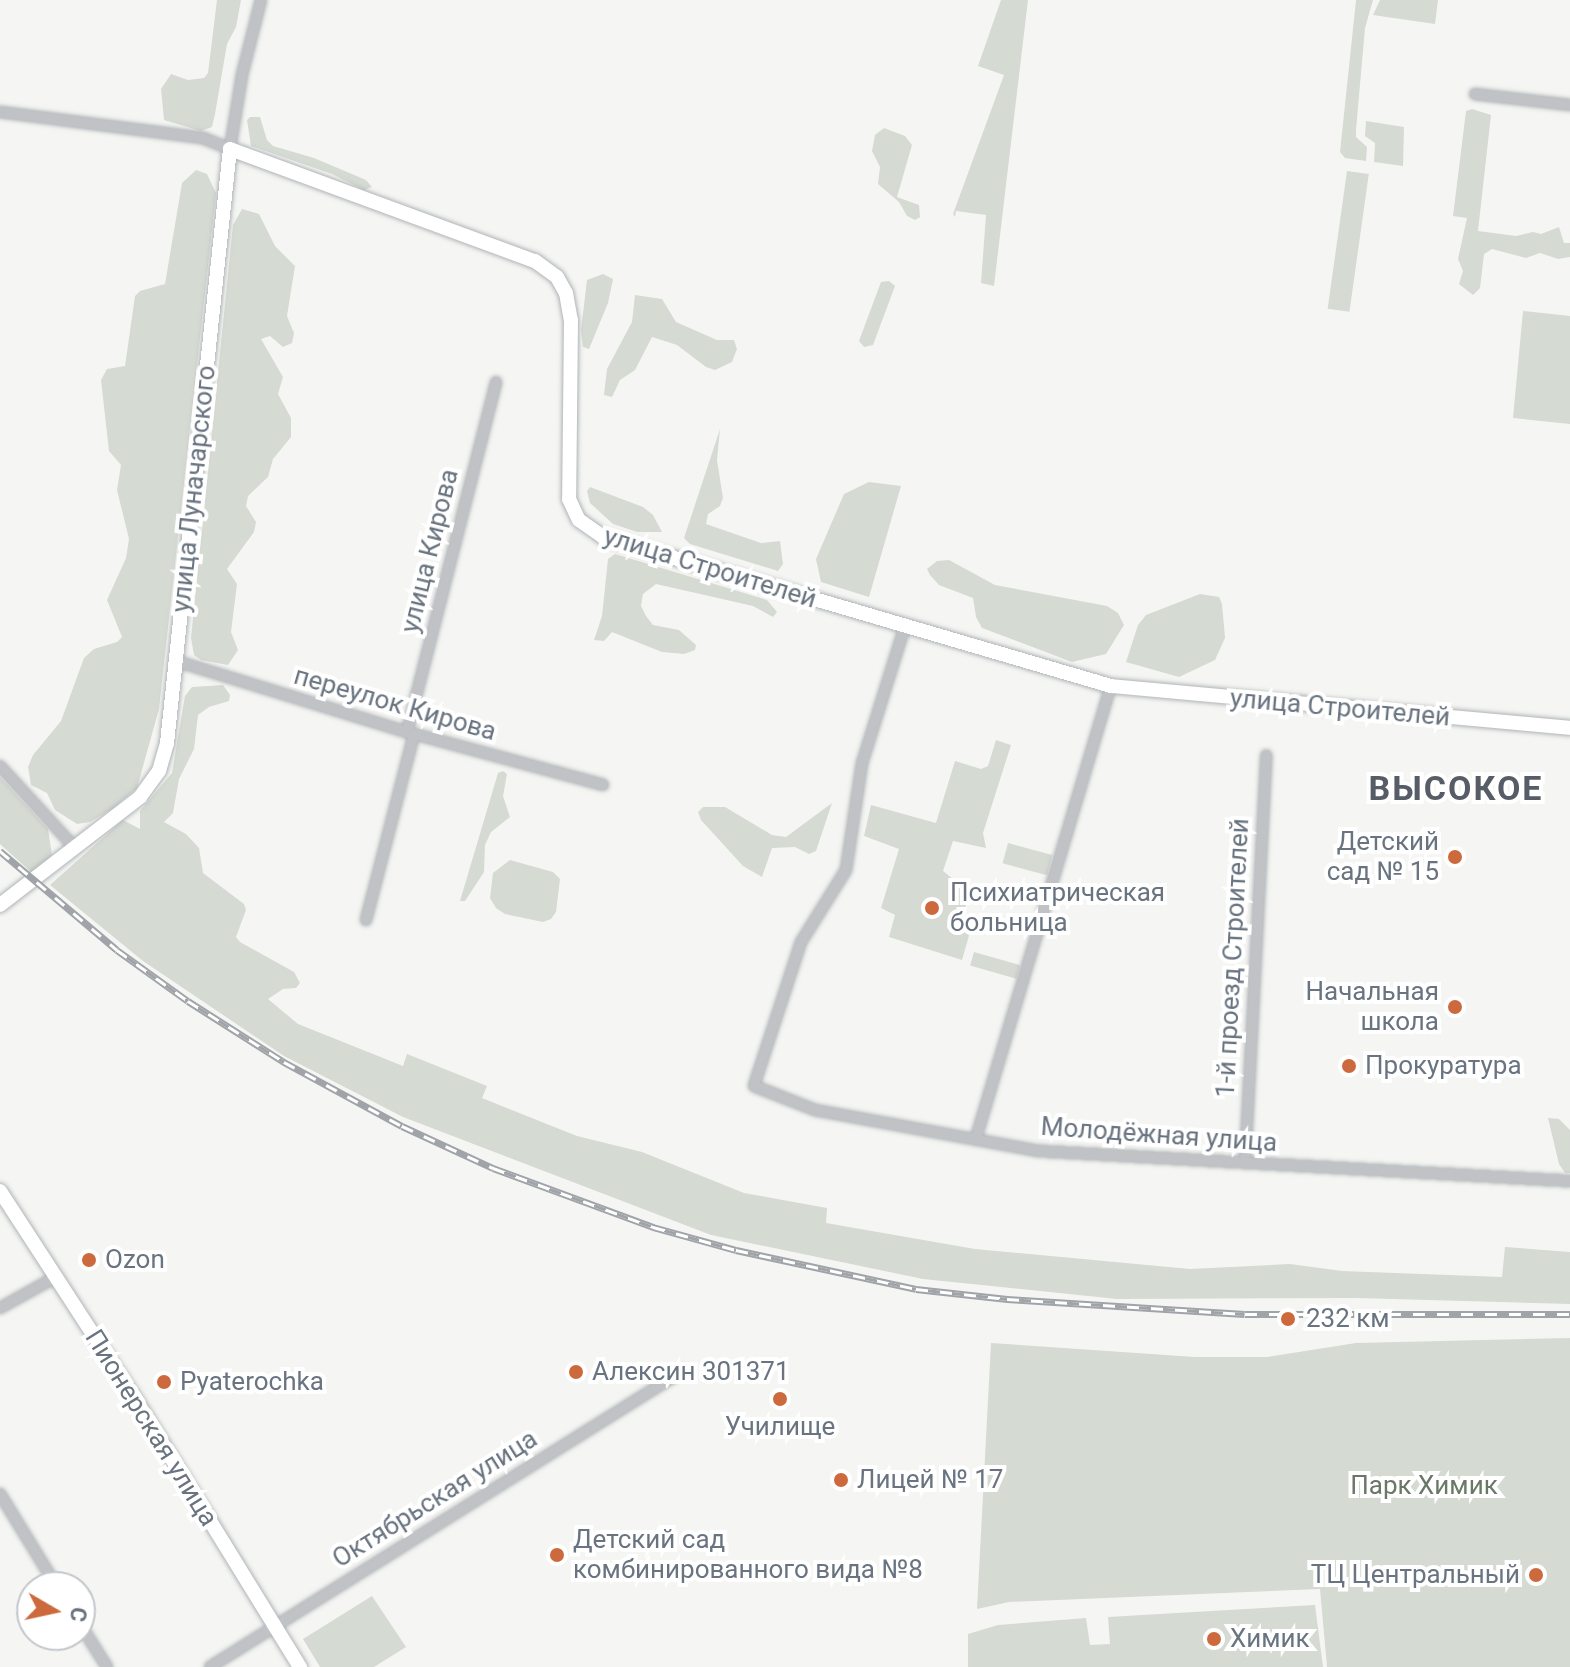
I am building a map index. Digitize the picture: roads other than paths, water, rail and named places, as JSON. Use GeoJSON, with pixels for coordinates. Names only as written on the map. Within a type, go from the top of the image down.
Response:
{"type":"FeatureCollection","features":[{"type":"Feature","properties":{"kind":"main road","name":"улица Строителей"},"geometry":{"type":"LineString","coordinates":[[230,149],[535,261],[557,277],[566,293],[571,320],[569,499],[579,520],[590,529],[634,548],[1111,686],[1570,728]]}},
{"type":"Feature","properties":{"kind":"main road","name":"улица Луначарского"},"geometry":{"type":"LineString","coordinates":[[0,905],[140,797],[159,771],[167,743],[230,149]]}},
{"type":"Feature","properties":{"kind":"main road","name":"Пионерская улица"},"geometry":{"type":"LineString","coordinates":[[0,1191],[300,1667]]}},
{"type":"Feature","properties":{"kind":"street","name":"улица Луначарского"},"geometry":{"type":"LineString","coordinates":[[230,149],[242,75],[261,0]]}},
{"type":"Feature","properties":{"kind":"street"},"geometry":{"type":"LineString","coordinates":[[1475,94],[1570,105]]}},
{"type":"Feature","properties":{"kind":"street","name":"улица Строителей"},"geometry":{"type":"LineString","coordinates":[[0,112],[203,138],[230,149]]}},
{"type":"Feature","properties":{"kind":"street","name":"улица Кирова"},"geometry":{"type":"LineString","coordinates":[[366,920],[496,382]]}},
{"type":"Feature","properties":{"kind":"street","name":"Молодёжная улица"},"geometry":{"type":"LineString","coordinates":[[905,626],[862,763],[846,870],[801,942],[754,1086],[815,1110],[1038,1151],[1570,1181]]}},
{"type":"Feature","properties":{"kind":"street","name":"переулок Кирова"},"geometry":{"type":"LineString","coordinates":[[176,661],[411,733],[603,785]]}},
{"type":"Feature","properties":{"kind":"street"},"geometry":{"type":"LineString","coordinates":[[976,1138],[1111,686]]}},
{"type":"Feature","properties":{"kind":"street","name":"1-й проезд Строителей"},"geometry":{"type":"LineString","coordinates":[[1245,1163],[1266,756]]}},
{"type":"Feature","properties":{"kind":"street"},"geometry":{"type":"LineString","coordinates":[[0,766],[74,847]]}},
{"type":"Feature","properties":{"kind":"street"},"geometry":{"type":"LineString","coordinates":[[0,1308],[56,1277]]}},
{"type":"Feature","properties":{"kind":"street","name":"Октябрьская улица"},"geometry":{"type":"LineString","coordinates":[[210,1667],[684,1370]]}},
{"type":"Feature","properties":{"kind":"street"},"geometry":{"type":"LineString","coordinates":[[0,1494],[47,1571]]}},
{"type":"Feature","properties":{"kind":"street"},"geometry":{"type":"LineString","coordinates":[[96,1649],[107,1667]]}},
{"type":"Feature","properties":{"kind":"railway"},"geometry":{"type":"LineString","coordinates":[[0,851],[117,950],[188,1001],[284,1062],[402,1126],[493,1168],[653,1227],[736,1250],[916,1289],[1007,1299],[1245,1314],[1570,1314]]}},
{"type":"Feature","properties":{"kind":"place","name":"Детский сад № 15"},"geometry":{"type":"Point","coordinates":[1455,857]}},
{"type":"Feature","properties":{"kind":"place","name":"Психиатрическая больница"},"geometry":{"type":"Point","coordinates":[932,908]}},
{"type":"Feature","properties":{"kind":"place","name":"Начальная школа"},"geometry":{"type":"Point","coordinates":[1455,1007]}},
{"type":"Feature","properties":{"kind":"place","name":"Прокуратура"},"geometry":{"type":"Point","coordinates":[1349,1066]}},
{"type":"Feature","properties":{"kind":"place","name":"Ozon"},"geometry":{"type":"Point","coordinates":[89,1260]}},
{"type":"Feature","properties":{"kind":"place","name":"232 км"},"geometry":{"type":"Point","coordinates":[1288,1319]}},
{"type":"Feature","properties":{"kind":"place","name":"Алексин 301371"},"geometry":{"type":"Point","coordinates":[576,1372]}},
{"type":"Feature","properties":{"kind":"place","name":"Pyaterochka"},"geometry":{"type":"Point","coordinates":[164,1382]}},
{"type":"Feature","properties":{"kind":"place","name":"Училище"},"geometry":{"type":"Point","coordinates":[780,1399]}},
{"type":"Feature","properties":{"kind":"place","name":"Лицей № 17"},"geometry":{"type":"Point","coordinates":[841,1480]}},
{"type":"Feature","properties":{"kind":"place","name":"Детский сад комбинированного вида №8"},"geometry":{"type":"Point","coordinates":[557,1555]}},
{"type":"Feature","properties":{"kind":"place","name":"ТЦ Центральный"},"geometry":{"type":"Point","coordinates":[1536,1575]}},
{"type":"Feature","properties":{"kind":"place","name":"Химик"},"geometry":{"type":"Point","coordinates":[1214,1639]}},
{"type":"Feature","properties":{"kind":"district","name":"ВЫСОКОЕ"},"geometry":{"type":"Point","coordinates":[1456,789]}},
{"type":"Feature","properties":{"kind":"park label","name":"Парк Химик"},"geometry":{"type":"Point","coordinates":[1424,1486]}}]}
